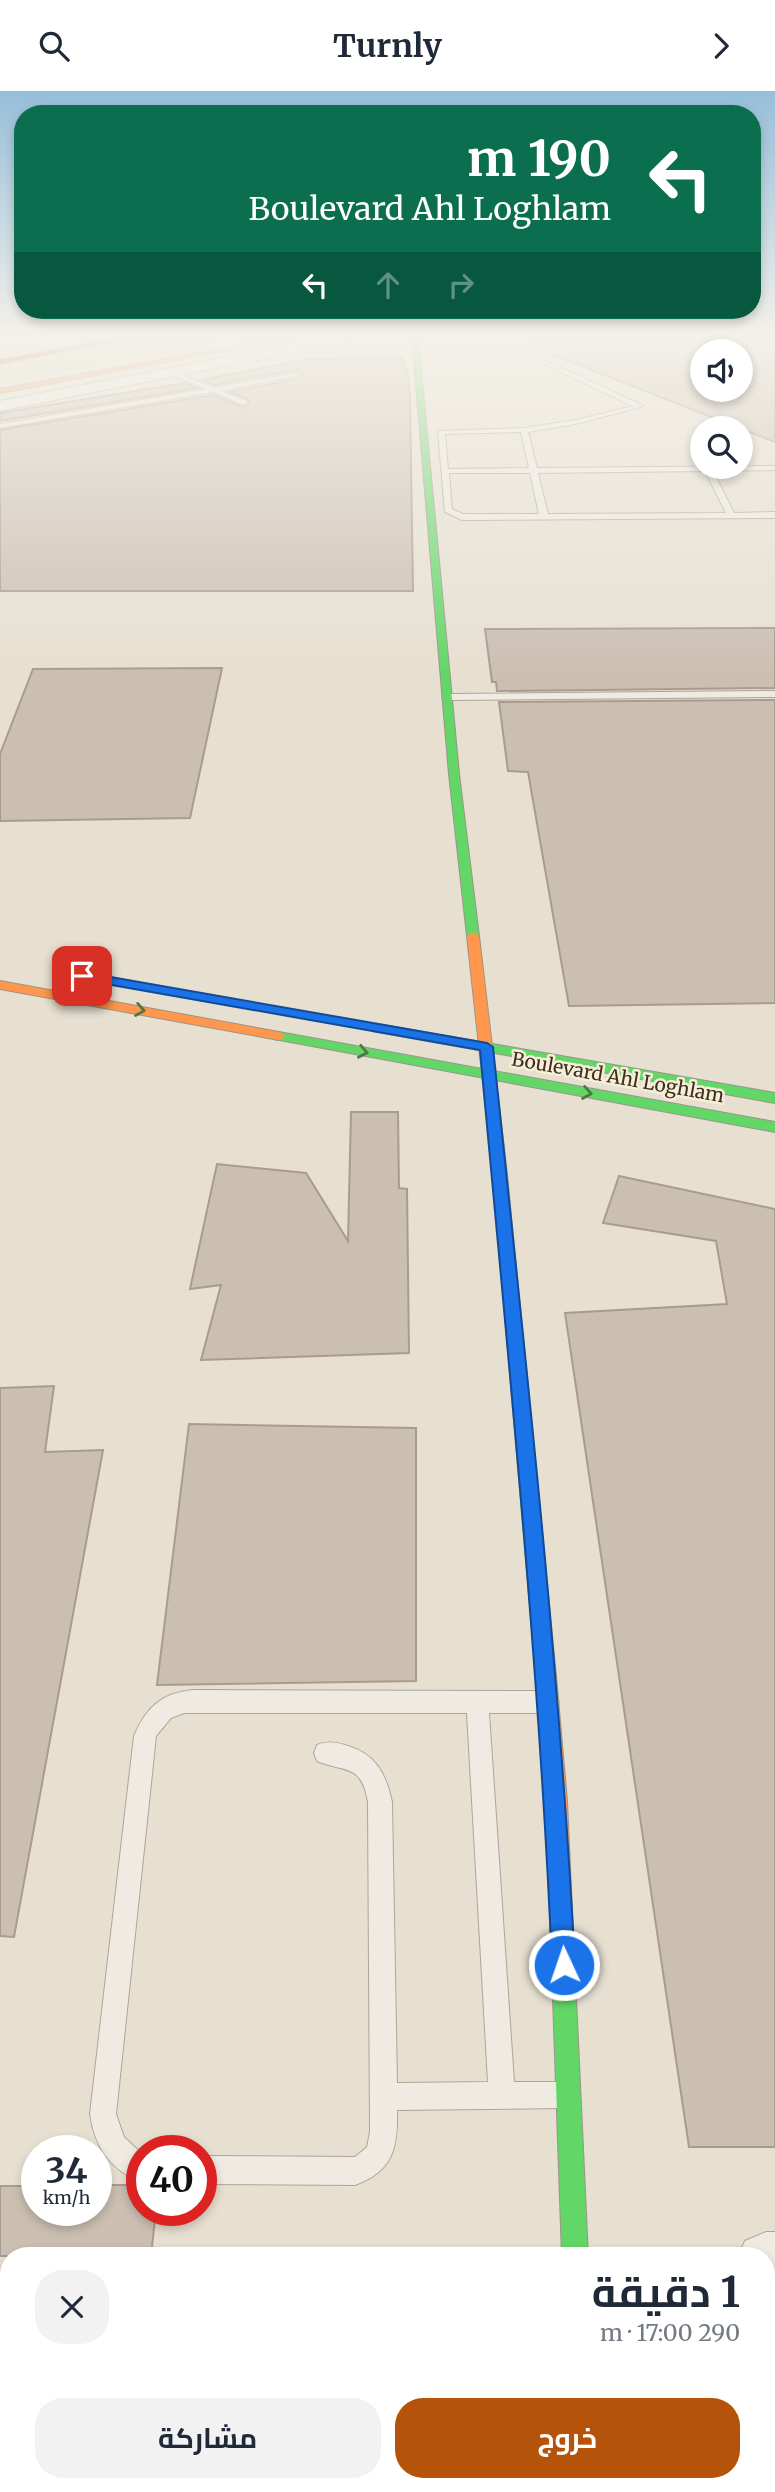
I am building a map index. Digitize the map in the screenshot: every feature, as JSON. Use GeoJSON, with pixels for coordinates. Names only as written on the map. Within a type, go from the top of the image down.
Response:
{"type":"FeatureCollection","features":[{"type":"Feature","properties":{"kind":"main road"},"geometry":{"type":"LineString","coordinates":[[425,450],[447,697],[487,1047],[537,1563],[556,1801],[575,2247]]}},
{"type":"Feature","properties":{"kind":"main road","name":"Boulevard Ahl Loghlam"},"geometry":{"type":"LineString","coordinates":[[0,985],[237,1021],[490,1076],[775,1127]]}},
{"type":"Feature","properties":{"kind":"main road","name":"Boulevard Ahl Loghlam"},"geometry":{"type":"LineString","coordinates":[[366,1026],[775,1098]]}},
{"type":"Feature","properties":{"kind":"lane"},"geometry":{"type":"LineString","coordinates":[[443,450],[448,510],[452,514],[775,515]]}},
{"type":"Feature","properties":{"kind":"lane"},"geometry":{"type":"LineString","coordinates":[[529,450],[544,516]]}},
{"type":"Feature","properties":{"kind":"lane"},"geometry":{"type":"LineString","coordinates":[[753,468],[775,468]]}},
{"type":"Feature","properties":{"kind":"lane"},"geometry":{"type":"LineString","coordinates":[[445,471],[690,469]]}},
{"type":"Feature","properties":{"kind":"lane"},"geometry":{"type":"LineString","coordinates":[[713,479],[731,515]]}},
{"type":"Feature","properties":{"kind":"lane"},"geometry":{"type":"LineString","coordinates":[[447,697],[775,694]]}},
{"type":"Feature","properties":{"kind":"lane"},"geometry":{"type":"LineString","coordinates":[[126,2161],[115,2150],[106,2134],[103,2114],[145,1737],[155,1715],[179,1702],[193,1701],[548,1702]]}},
{"type":"Feature","properties":{"kind":"lane"},"geometry":{"type":"LineString","coordinates":[[477,1702],[502,2096]]}},
{"type":"Feature","properties":{"kind":"lane"},"geometry":{"type":"LineString","coordinates":[[217,2170],[355,2171],[367,2168],[376,2160],[382,2147],[384,2097],[378,1790],[371,1773],[358,1761],[344,1754],[325,1753]]}},
{"type":"Feature","properties":{"kind":"lane"},"geometry":{"type":"LineString","coordinates":[[384,2097],[569,2095]]}},
{"type":"Feature","properties":{"kind":"building"},"geometry":{"type":"Polygon","coordinates":[[[0,450],[411,450],[413,591],[0,591],[0,450]]]}},
{"type":"Feature","properties":{"kind":"building"},"geometry":{"type":"Polygon","coordinates":[[[775,628],[775,688],[497,691],[496,682],[492,682],[485,629],[775,628]]]}},
{"type":"Feature","properties":{"kind":"building"},"geometry":{"type":"Polygon","coordinates":[[[222,668],[190,818],[0,821],[0,754],[33,669],[222,668]]]}},
{"type":"Feature","properties":{"kind":"building"},"geometry":{"type":"Polygon","coordinates":[[[775,700],[775,1003],[569,1006],[528,772],[508,771],[499,702],[775,700]]]}},
{"type":"Feature","properties":{"kind":"building"},"geometry":{"type":"Polygon","coordinates":[[[351,1112],[398,1112],[399,1188],[407,1189],[409,1353],[201,1360],[221,1285],[190,1289],[217,1164],[306,1173],[348,1241],[351,1112]]]}},
{"type":"Feature","properties":{"kind":"building"},"geometry":{"type":"Polygon","coordinates":[[[619,1176],[775,1209],[775,2147],[689,2147],[565,1313],[727,1304],[716,1241],[603,1223],[619,1176]]]}},
{"type":"Feature","properties":{"kind":"building"},"geometry":{"type":"Polygon","coordinates":[[[54,1386],[45,1452],[103,1450],[14,1937],[0,1936],[0,1388],[54,1386]]]}},
{"type":"Feature","properties":{"kind":"building"},"geometry":{"type":"Polygon","coordinates":[[[189,1424],[416,1428],[416,1681],[157,1685],[189,1424]]]}},
{"type":"Feature","properties":{"kind":"building"},"geometry":{"type":"Polygon","coordinates":[[[112,2185],[126,2185],[126,2226],[154,2226],[152,2247],[0,2247],[0,2186],[21,2186],[21,2226],[112,2226],[112,2185]]]}},
{"type":"Feature","properties":{"kind":"traffic: fast"},"geometry":{"type":"LineString","coordinates":[[425,450],[454,774],[473,936]]}},
{"type":"Feature","properties":{"kind":"traffic: fast"},"geometry":{"type":"LineString","coordinates":[[377,1028],[775,1098]]}},
{"type":"Feature","properties":{"kind":"traffic: fast"},"geometry":{"type":"LineString","coordinates":[[279,1036],[775,1127]]}},
{"type":"Feature","properties":{"kind":"traffic: fast"},"geometry":{"type":"LineString","coordinates":[[499,1165],[546,1676]]}},
{"type":"Feature","properties":{"kind":"traffic: fast"},"geometry":{"type":"LineString","coordinates":[[561,1912],[575,2247]]}},
{"type":"Feature","properties":{"kind":"traffic: slow"},"geometry":{"type":"LineString","coordinates":[[473,936],[499,1165]]}},
{"type":"Feature","properties":{"kind":"traffic: slow"},"geometry":{"type":"LineString","coordinates":[[0,985],[279,1036]]}},
{"type":"Feature","properties":{"kind":"traffic: slow"},"geometry":{"type":"LineString","coordinates":[[546,1676],[561,1912]]}},
{"type":"Feature","properties":{"kind":"route"},"geometry":{"type":"LineString","coordinates":[[82,976],[487,1047],[537,1563],[556,1801],[564,1965]]}}]}
